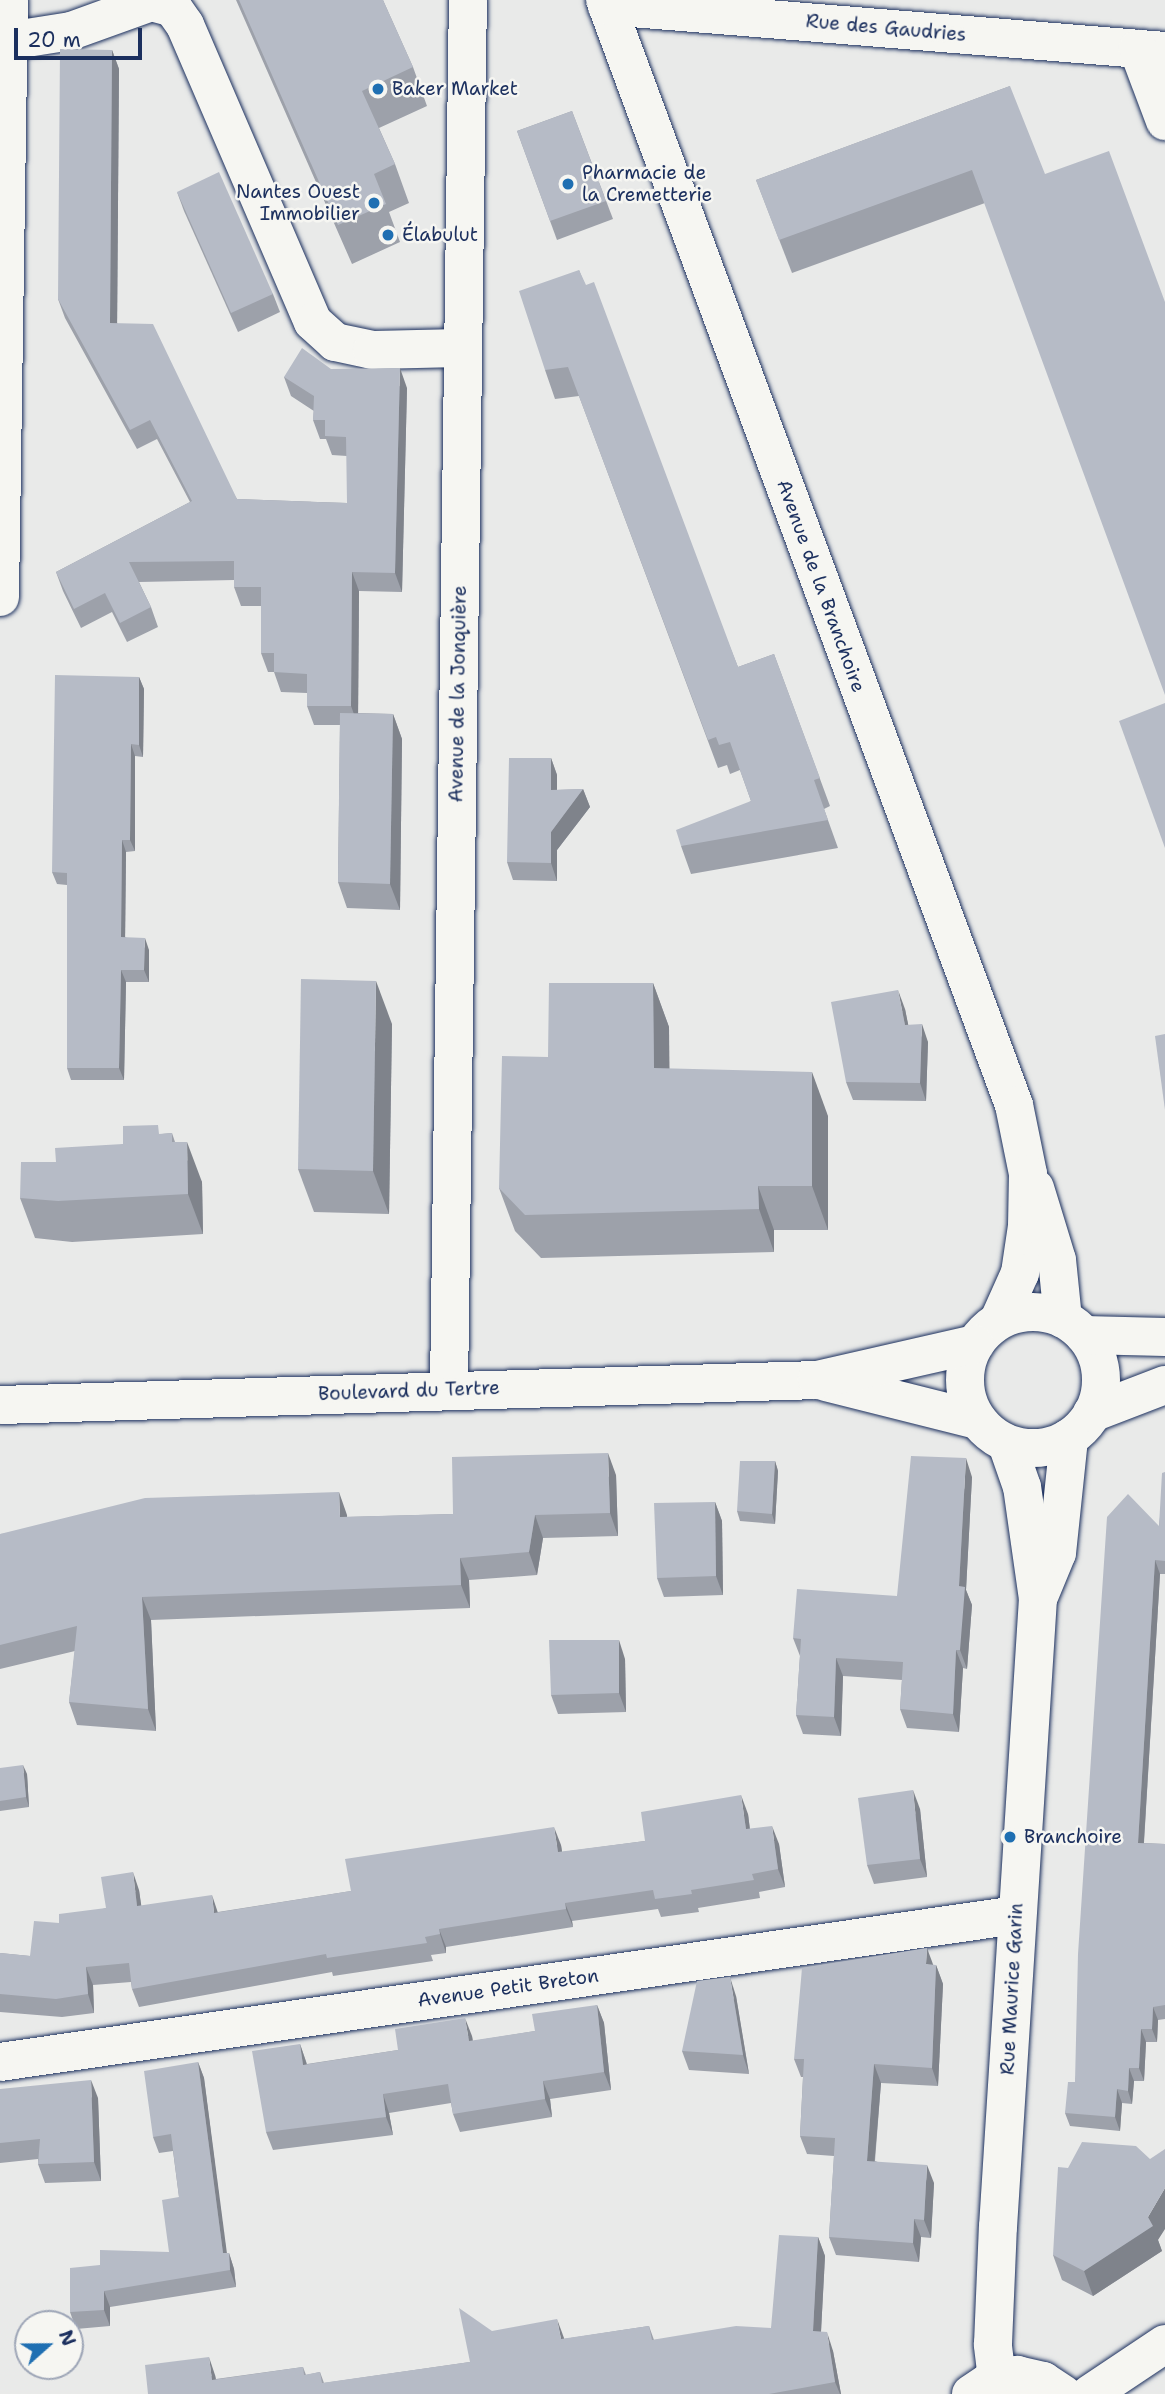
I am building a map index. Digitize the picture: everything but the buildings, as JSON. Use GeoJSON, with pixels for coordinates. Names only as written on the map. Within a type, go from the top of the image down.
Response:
{"type":"FeatureCollection","features":[{"type":"Feature","properties":{"kind":"street"},"geometry":{"type":"LineString","coordinates":[[0,597],[9,0]]}},
{"type":"Feature","properties":{"kind":"street","name":"Avenue de la Jonquière"},"geometry":{"type":"LineString","coordinates":[[449,1389],[468,0]]}},
{"type":"Feature","properties":{"kind":"street"},"geometry":{"type":"LineString","coordinates":[[8,41],[71,31],[151,2],[173,8],[185,25],[313,322],[335,342],[372,350],[462,348]]}},
{"type":"Feature","properties":{"kind":"street","name":"Rue des Gaudries"},"geometry":{"type":"LineString","coordinates":[[606,3],[932,16],[1152,50]]}},
{"type":"Feature","properties":{"kind":"street","name":"Avenue de la Branchoire"},"geometry":{"type":"LineString","coordinates":[[606,3],[1014,1105],[1028,1174],[1051,1233],[1074,1327]]}},
{"type":"Feature","properties":{"kind":"street"},"geometry":{"type":"LineString","coordinates":[[1152,50],[1165,121]]}},
{"type":"Feature","properties":{"kind":"street","name":"Avenue de la Branchoire"},"geometry":{"type":"LineString","coordinates":[[987,1332],[1020,1273],[1028,1174]]}},
{"type":"Feature","properties":{"kind":"street"},"geometry":{"type":"LineString","coordinates":[[1165,1337],[1074,1327],[1035,1312],[987,1332],[965,1387],[977,1420],[1007,1444],[1037,1449],[1165,1385]]}},
{"type":"Feature","properties":{"kind":"street"},"geometry":{"type":"LineString","coordinates":[[1074,1327],[1100,1373],[1081,1426]]}},
{"type":"Feature","properties":{"kind":"street","name":"Boulevard du Tertre"},"geometry":{"type":"LineString","coordinates":[[817,1380],[987,1332]]}},
{"type":"Feature","properties":{"kind":"street","name":"Boulevard du Tertre"},"geometry":{"type":"LineString","coordinates":[[0,1405],[449,1389],[817,1380],[924,1403],[977,1420]]}},
{"type":"Feature","properties":{"kind":"street","name":"Rue Maurice Garin"},"geometry":{"type":"LineString","coordinates":[[1038,1599],[1057,1553],[1081,1426]]}},
{"type":"Feature","properties":{"kind":"street","name":"Rue Maurice Garin"},"geometry":{"type":"LineString","coordinates":[[984,2386],[993,2344],[1016,1915],[1038,1599],[1023,1487],[1007,1444]]}},
{"type":"Feature","properties":{"kind":"street","name":"Avenue Petit Breton"},"geometry":{"type":"LineString","coordinates":[[0,2062],[1016,1915]]}},
{"type":"Feature","properties":{"kind":"street"},"geometry":{"type":"LineString","coordinates":[[1090,2394],[1165,2344]]}},
{"type":"Feature","properties":{"kind":"street"},"geometry":{"type":"LineString","coordinates":[[984,2386],[1030,2377],[1063,2394]]}},
{"type":"Feature","properties":{"kind":"place","name":"Baker Market"},"geometry":{"type":"Point","coordinates":[378,89]}},
{"type":"Feature","properties":{"kind":"place","name":"Pharmacie de la Cremetterie"},"geometry":{"type":"Point","coordinates":[568,184]}},
{"type":"Feature","properties":{"kind":"place","name":"Nantes Ouest Immobilier"},"geometry":{"type":"Point","coordinates":[374,203]}},
{"type":"Feature","properties":{"kind":"place","name":"Élabulut"},"geometry":{"type":"Point","coordinates":[388,235]}},
{"type":"Feature","properties":{"kind":"place","name":"Branchoire"},"geometry":{"type":"Point","coordinates":[1010,1837]}}]}
